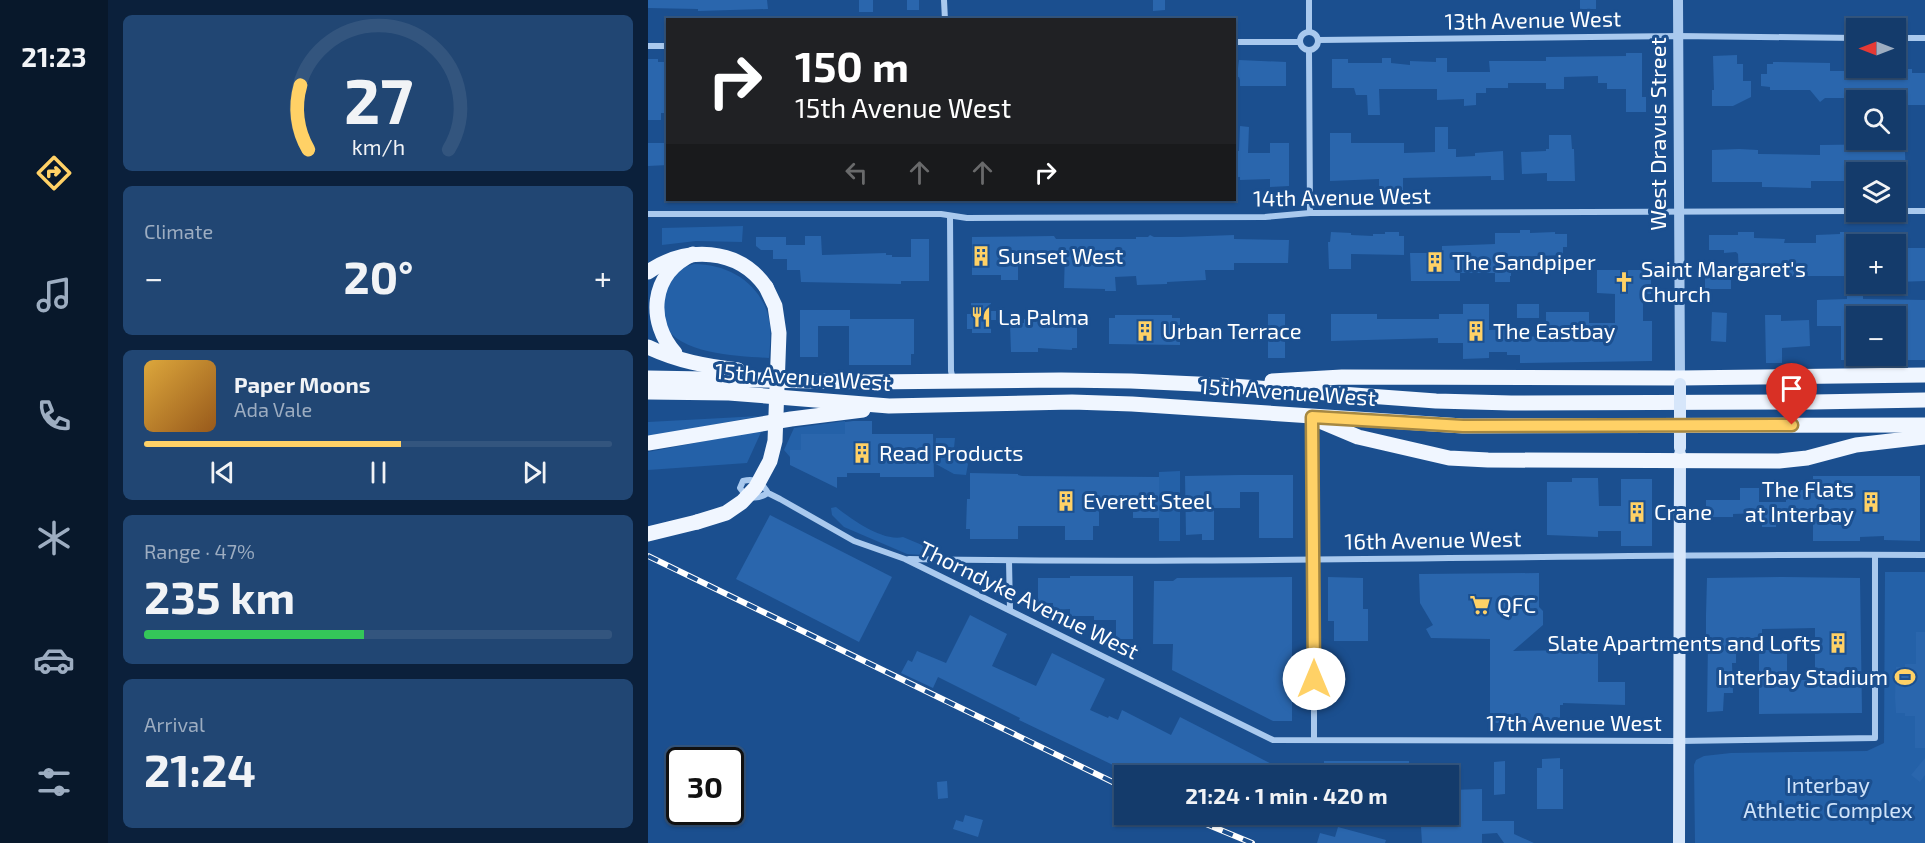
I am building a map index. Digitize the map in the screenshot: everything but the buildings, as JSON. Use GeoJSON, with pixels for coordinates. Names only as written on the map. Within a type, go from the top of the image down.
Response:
{"type":"FeatureCollection","features":[{"type":"Feature","properties":{"kind":"main road"},"geometry":{"type":"LineString","coordinates":[[648,262],[673,254],[712,254],[732,260],[749,269],[765,287],[775,306],[780,333],[773,451],[762,479],[750,495],[726,513],[648,534]]}},
{"type":"Feature","properties":{"kind":"main road"},"geometry":{"type":"LineString","coordinates":[[648,272],[671,260],[693,254]]}},
{"type":"Feature","properties":{"kind":"main road"},"geometry":{"type":"LineString","coordinates":[[691,363],[665,347],[658,339],[651,323],[649,308],[651,293],[658,279],[674,265],[693,254]]}},
{"type":"Feature","properties":{"kind":"main road"},"geometry":{"type":"LineString","coordinates":[[648,347],[691,363],[713,368],[842,381]]}},
{"type":"Feature","properties":{"kind":"main road"},"geometry":{"type":"LineString","coordinates":[[1219,385],[1342,377],[1680,381],[1925,375]]}},
{"type":"Feature","properties":{"kind":"main road","name":"15th Avenue West"},"geometry":{"type":"LineString","coordinates":[[648,378],[842,381],[1072,380],[1219,385],[1415,400],[1511,403],[1925,400]]}},
{"type":"Feature","properties":{"kind":"main road","name":"West Dravus Street"},"geometry":{"type":"LineString","coordinates":[[1679,843],[1680,381]]}},
{"type":"Feature","properties":{"kind":"main road","name":"15th Avenue West"},"geometry":{"type":"LineString","coordinates":[[648,392],[729,393],[890,406],[1072,402],[1132,404],[1463,426],[1925,424]]}},
{"type":"Feature","properties":{"kind":"main road"},"geometry":{"type":"LineString","coordinates":[[648,398],[688,392]]}},
{"type":"Feature","properties":{"kind":"main road"},"geometry":{"type":"LineString","coordinates":[[648,443],[792,419],[890,406]]}},
{"type":"Feature","properties":{"kind":"main road"},"geometry":{"type":"LineString","coordinates":[[1312,417],[1358,437],[1449,458],[1509,460],[1680,454],[1779,461],[1807,458],[1856,445],[1925,437]]}},
{"type":"Feature","properties":{"kind":"main road"},"geometry":{"type":"LineString","coordinates":[[648,523],[697,522]]}},
{"type":"Feature","properties":{"kind":"street"},"geometry":{"type":"LineString","coordinates":[[944,0],[945,18]]}},
{"type":"Feature","properties":{"kind":"street"},"geometry":{"type":"LineString","coordinates":[[1309,0],[1309,32]]}},
{"type":"Feature","properties":{"kind":"street","name":"West Dravus Street"},"geometry":{"type":"LineString","coordinates":[[1678,0],[1680,381]]}},
{"type":"Feature","properties":{"kind":"street"},"geometry":{"type":"LineString","coordinates":[[1309,32],[1315,34],[1318,40],[1315,48],[1309,51],[1303,48],[1300,42],[1302,36],[1309,32]]}},
{"type":"Feature","properties":{"kind":"street","name":"13th Avenue West"},"geometry":{"type":"LineString","coordinates":[[1318,40],[1678,36],[1846,38]]}},
{"type":"Feature","properties":{"kind":"street"},"geometry":{"type":"LineString","coordinates":[[1906,38],[1925,38]]}},
{"type":"Feature","properties":{"kind":"street"},"geometry":{"type":"LineString","coordinates":[[1236,42],[1300,42]]}},
{"type":"Feature","properties":{"kind":"street"},"geometry":{"type":"LineString","coordinates":[[648,46],[666,46]]}},
{"type":"Feature","properties":{"kind":"street"},"geometry":{"type":"LineString","coordinates":[[1309,51],[1310,213]]}},
{"type":"Feature","properties":{"kind":"street","name":"14th Avenue West"},"geometry":{"type":"LineString","coordinates":[[648,214],[967,218],[1265,217],[1310,213],[1846,211]]}},
{"type":"Feature","properties":{"kind":"street"},"geometry":{"type":"LineString","coordinates":[[1906,211],[1925,211]]}},
{"type":"Feature","properties":{"kind":"street"},"geometry":{"type":"LineString","coordinates":[[950,216],[953,381]]}},
{"type":"Feature","properties":{"kind":"street"},"geometry":{"type":"LineString","coordinates":[[1312,417],[1314,741]]}},
{"type":"Feature","properties":{"kind":"street","name":"Thorndyke Avenue West"},"geometry":{"type":"LineString","coordinates":[[768,493],[854,541],[905,559],[1273,740]]}},
{"type":"Feature","properties":{"kind":"street","name":"16th Avenue West"},"geometry":{"type":"LineString","coordinates":[[905,559],[1205,562],[1680,555],[1925,555]]}},
{"type":"Feature","properties":{"kind":"street","name":"17th Avenue West"},"geometry":{"type":"LineString","coordinates":[[1273,740],[1679,741],[1875,738],[1875,555]]}},
{"type":"Feature","properties":{"kind":"street"},"geometry":{"type":"LineString","coordinates":[[1009,561],[1010,610]]}},
{"type":"Feature","properties":{"kind":"green space"},"geometry":{"type":"Polygon","coordinates":[[[743,226],[742,242],[696,241],[662,245],[662,228],[743,226]]]}},
{"type":"Feature","properties":{"kind":"green space"},"geometry":{"type":"Polygon","coordinates":[[[694,264],[721,268],[733,273],[754,289],[767,311],[770,325],[769,358],[727,355],[697,348],[684,343],[665,325],[657,297],[682,268],[694,264]]]}},
{"type":"Feature","properties":{"kind":"green space"},"geometry":{"type":"Polygon","coordinates":[[[760,416],[658,435],[648,435],[648,422],[760,416]]]}},
{"type":"Feature","properties":{"kind":"green space"},"geometry":{"type":"Polygon","coordinates":[[[845,421],[845,434],[801,435],[801,450],[790,450],[790,457],[784,450],[794,428],[845,421]]]}},
{"type":"Feature","properties":{"kind":"green space"},"geometry":{"type":"Polygon","coordinates":[[[762,430],[747,463],[648,470],[648,452],[762,430]]]}},
{"type":"Feature","properties":{"kind":"green space"},"geometry":{"type":"Polygon","coordinates":[[[936,438],[955,438],[954,448],[968,464],[966,475],[954,474],[934,463],[936,438]]]}},
{"type":"Feature","properties":{"kind":"green space"},"geometry":{"type":"Polygon","coordinates":[[[1180,471],[1180,541],[1159,541],[1159,472],[1180,471]]]}},
{"type":"Feature","properties":{"kind":"green space"},"geometry":{"type":"Polygon","coordinates":[[[836,507],[877,533],[895,538],[903,537],[922,545],[925,551],[922,555],[907,554],[844,527],[832,515],[831,508],[836,507]]]}},
{"type":"Feature","properties":{"kind":"green space","name":"Interbay Athletic Complex"},"geometry":{"type":"Polygon","coordinates":[[[1885,572],[1925,572],[1925,843],[1695,843],[1694,765],[1696,760],[1704,756],[1731,753],[1867,751],[1884,743],[1885,572]]]}},
{"type":"Feature","properties":{"kind":"railway"},"geometry":{"type":"LineString","coordinates":[[648,556],[1114,783]]}},
{"type":"Feature","properties":{"kind":"railway"},"geometry":{"type":"LineString","coordinates":[[1209,825],[1252,843]]}},
{"type":"Feature","properties":{"kind":"place","name":"Sunset West"},"geometry":{"type":"Point","coordinates":[981,256]}},
{"type":"Feature","properties":{"kind":"place","name":"The Sandpiper"},"geometry":{"type":"Point","coordinates":[1435,262]}},
{"type":"Feature","properties":{"kind":"place","name":"Saint Margaret's Church"},"geometry":{"type":"Point","coordinates":[1624,282]}},
{"type":"Feature","properties":{"kind":"place","name":"La Palma"},"geometry":{"type":"Point","coordinates":[981,317]}},
{"type":"Feature","properties":{"kind":"place","name":"Urban Terrace"},"geometry":{"type":"Point","coordinates":[1145,331]}},
{"type":"Feature","properties":{"kind":"place","name":"The Eastbay"},"geometry":{"type":"Point","coordinates":[1476,331]}},
{"type":"Feature","properties":{"kind":"place","name":"Read Products"},"geometry":{"type":"Point","coordinates":[862,453]}},
{"type":"Feature","properties":{"kind":"place","name":"Everett Steel"},"geometry":{"type":"Point","coordinates":[1066,501]}},
{"type":"Feature","properties":{"kind":"place","name":"The Flats at Interbay"},"geometry":{"type":"Point","coordinates":[1871,502]}},
{"type":"Feature","properties":{"kind":"place","name":"Crane"},"geometry":{"type":"Point","coordinates":[1637,512]}},
{"type":"Feature","properties":{"kind":"place","name":"QFC"},"geometry":{"type":"Point","coordinates":[1480,605]}},
{"type":"Feature","properties":{"kind":"place","name":"Slate Apartments and Lofts"},"geometry":{"type":"Point","coordinates":[1838,643]}},
{"type":"Feature","properties":{"kind":"place","name":"Interbay Stadium"},"geometry":{"type":"Point","coordinates":[1905,677]}},
{"type":"Feature","properties":{"kind":"route"},"geometry":{"type":"LineString","coordinates":[[1314,679],[1312,417],[1463,426],[1792,425]]}}]}
